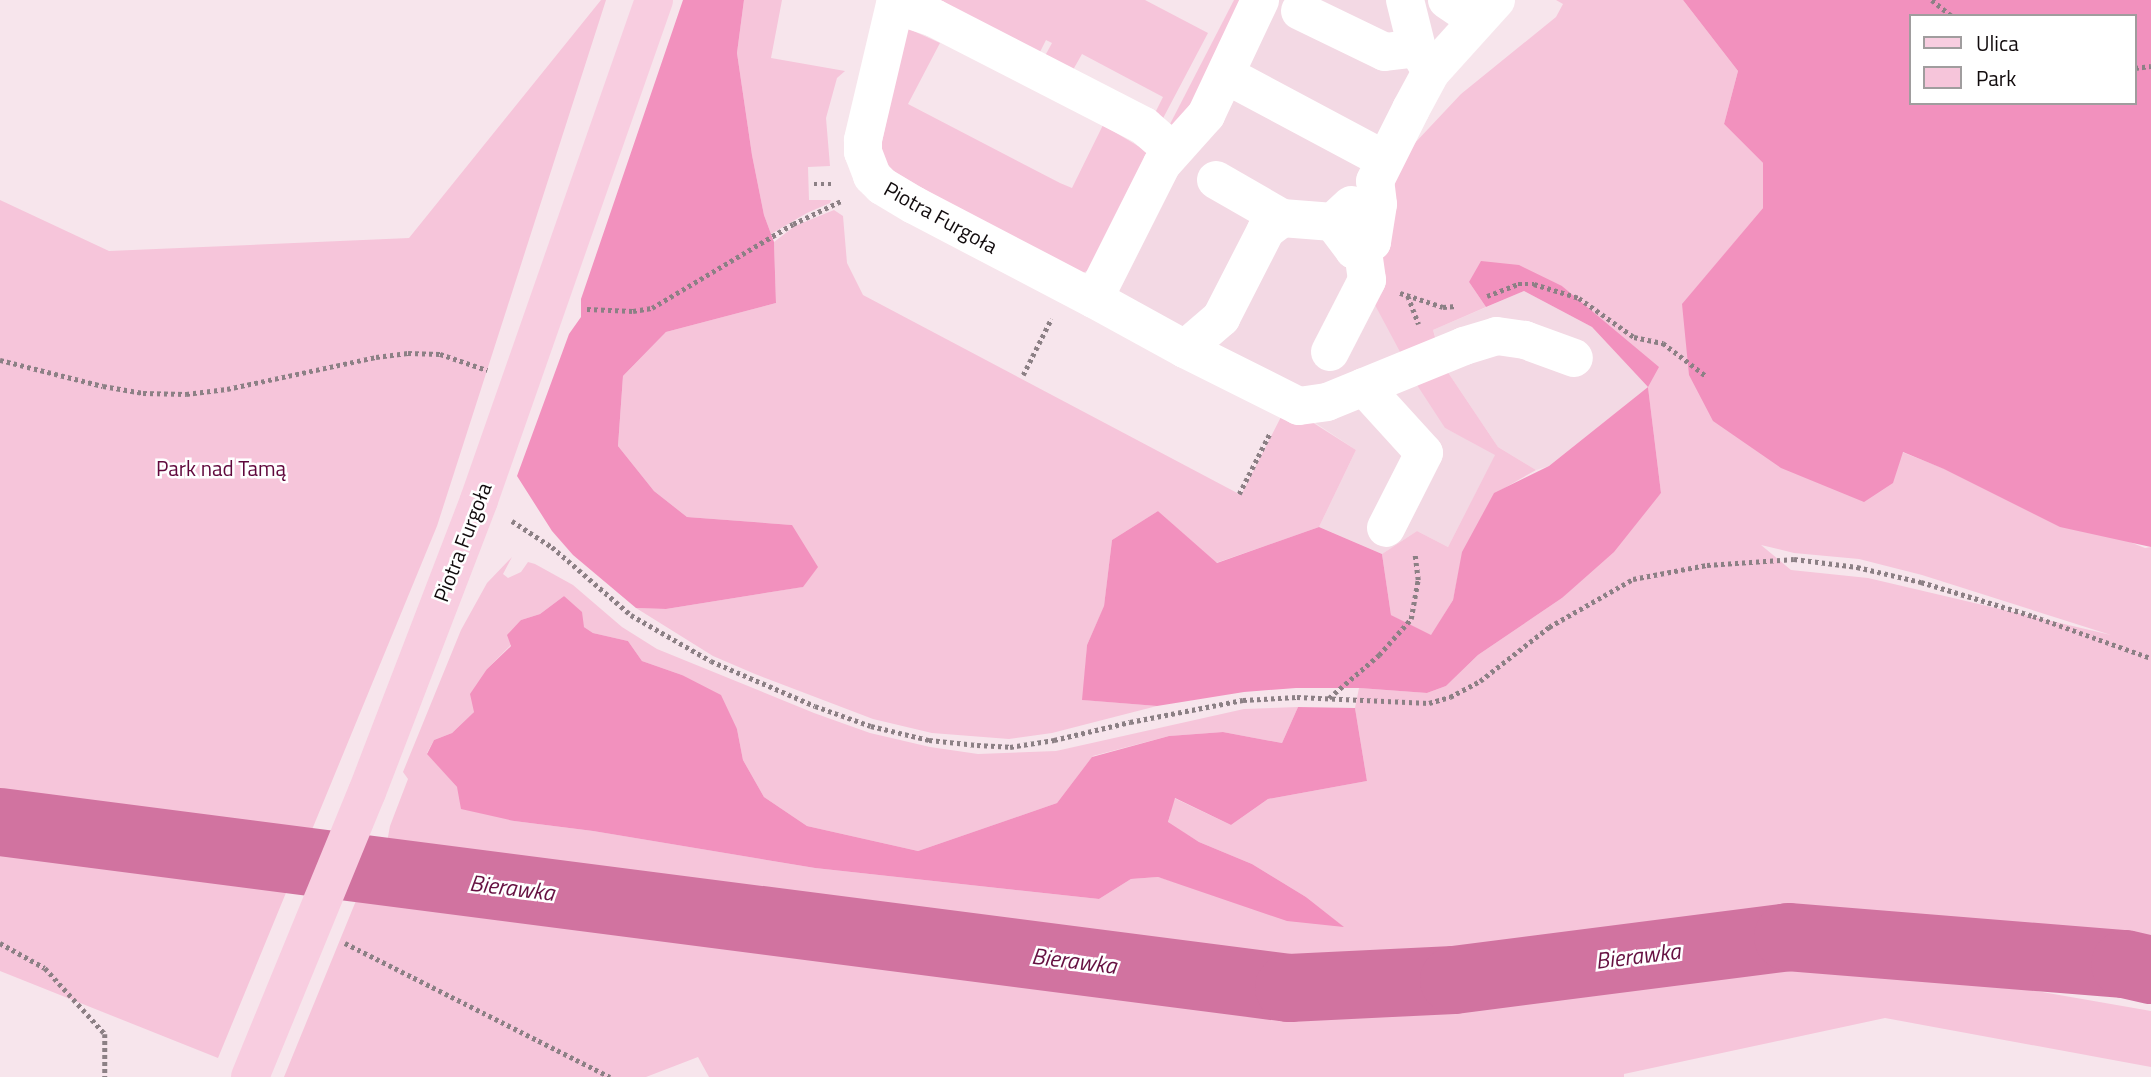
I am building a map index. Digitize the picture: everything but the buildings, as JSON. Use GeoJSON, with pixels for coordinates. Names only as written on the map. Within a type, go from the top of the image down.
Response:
{"type":"FeatureCollection","features":[{"type":"Feature","properties":{"kind":"main road","name":"Piotra Furgoła"},"geometry":{"type":"LineString","coordinates":[[250,1077],[368,792],[479,500],[653,0]]}},
{"type":"Feature","properties":{"kind":"street"},"geometry":{"type":"LineString","coordinates":[[1094,299],[1155,175],[1173,150],[1206,115],[1260,0]]}},
{"type":"Feature","properties":{"kind":"street"},"geometry":{"type":"LineString","coordinates":[[1405,0],[1424,60]]}},
{"type":"Feature","properties":{"kind":"street","name":"Piotra Furgoła"},"geometry":{"type":"LineString","coordinates":[[1173,150],[1144,126],[934,18],[895,3],[863,139],[863,152],[872,176],[882,186],[914,205],[1185,349],[1299,406],[1316,405],[1497,336],[1525,340],[1574,358]]}},
{"type":"Feature","properties":{"kind":"street"},"geometry":{"type":"LineString","coordinates":[[1216,180],[1282,218],[1333,222],[1353,250],[1363,250],[1372,242],[1380,170],[1424,60],[1473,7]]}},
{"type":"Feature","properties":{"kind":"street"},"geometry":{"type":"LineString","coordinates":[[1300,11],[1385,52],[1424,60]]}},
{"type":"Feature","properties":{"kind":"street"},"geometry":{"type":"LineString","coordinates":[[1226,75],[1380,170]]}},
{"type":"Feature","properties":{"kind":"street"},"geometry":{"type":"LineString","coordinates":[[1333,222],[1380,170]]}},
{"type":"Feature","properties":{"kind":"street"},"geometry":{"type":"LineString","coordinates":[[1185,349],[1221,318],[1266,230],[1282,218]]}},
{"type":"Feature","properties":{"kind":"street"},"geometry":{"type":"LineString","coordinates":[[1330,352],[1367,280],[1363,250]]}},
{"type":"Feature","properties":{"kind":"street"},"geometry":{"type":"LineString","coordinates":[[1364,387],[1424,453],[1390,519]]}},
{"type":"Feature","properties":{"kind":"path"},"geometry":{"type":"LineString","coordinates":[[1932,0],[1950,14]]}},
{"type":"Feature","properties":{"kind":"path"},"geometry":{"type":"LineString","coordinates":[[814,184],[837,184]]}},
{"type":"Feature","properties":{"kind":"path"},"geometry":{"type":"LineString","coordinates":[[584,309],[633,312],[652,308],[793,224],[845,199]]}},
{"type":"Feature","properties":{"kind":"path"},"geometry":{"type":"LineString","coordinates":[[1023,375],[1054,313]]}},
{"type":"Feature","properties":{"kind":"path"},"geometry":{"type":"LineString","coordinates":[[0,360],[103,386],[143,393],[186,394],[264,383],[376,357],[427,353],[455,357],[520,383]]}},
{"type":"Feature","properties":{"kind":"path"},"geometry":{"type":"LineString","coordinates":[[479,500],[552,547],[631,615],[667,638],[754,681],[815,706],[883,729],[929,740],[1010,747],[1243,701],[1297,697],[1429,703],[1450,697],[1480,681],[1561,620],[1633,579],[1707,565],[1794,559],[1857,566],[1921,582],[2034,615],[2151,658]]}},
{"type":"Feature","properties":{"kind":"path"},"geometry":{"type":"LineString","coordinates":[[1329,699],[1379,655],[1411,619],[1416,598],[1416,558],[1390,519]]}},
{"type":"Feature","properties":{"kind":"path"},"geometry":{"type":"LineString","coordinates":[[313,926],[610,1077]]}},
{"type":"Feature","properties":{"kind":"path"},"geometry":{"type":"LineString","coordinates":[[0,943],[45,968],[105,1034],[105,1077]]}},
{"type":"Feature","properties":{"kind":"shaded area"},"geometry":{"type":"Polygon","coordinates":[[[683,0],[744,0],[737,53],[752,155],[764,215],[774,242],[776,303],[666,332],[623,376],[618,446],[654,491],[687,517],[792,525],[818,567],[803,587],[666,609],[636,608],[573,555],[552,531],[517,476],[569,334],[581,317],[581,299],[683,0]]]}},
{"type":"Feature","properties":{"kind":"shaded area"},"geometry":{"type":"Polygon","coordinates":[[[1272,0],[1514,0],[1435,85],[1397,162],[1445,428],[1496,454],[1448,547],[1417,531],[1382,554],[1319,527],[1356,450],[1120,293],[1118,286],[1272,0]]]}},
{"type":"Feature","properties":{"kind":"shaded area"},"geometry":{"type":"Polygon","coordinates":[[[1683,0],[2151,0],[2151,547],[2060,527],[1944,469],[1903,452],[1893,483],[1864,502],[1781,468],[1713,421],[1689,375],[1682,304],[1763,208],[1763,163],[1724,124],[1738,71],[1683,0]]]}},
{"type":"Feature","properties":{"kind":"shaded area"},"geometry":{"type":"Polygon","coordinates":[[[1481,261],[1519,265],[1562,286],[1659,367],[1648,387],[1592,327],[1524,291],[1486,307],[1469,282],[1481,261]]]}},
{"type":"Feature","properties":{"kind":"shaded area"},"geometry":{"type":"Polygon","coordinates":[[[1524,291],[1592,327],[1648,387],[1549,466],[1536,470],[1498,447],[1445,368],[1433,330],[1524,291]]]}},
{"type":"Feature","properties":{"kind":"shaded area"},"geometry":{"type":"Polygon","coordinates":[[[1648,387],[1661,493],[1614,552],[1562,598],[1478,655],[1446,686],[1427,693],[1359,688],[1296,688],[1244,692],[1157,706],[1082,700],[1087,645],[1104,606],[1112,540],[1158,511],[1217,563],[1319,527],[1382,554],[1391,615],[1431,635],[1453,600],[1462,552],[1494,493],[1549,466],[1648,387]]]}},
{"type":"Feature","properties":{"kind":"shaded area"},"geometry":{"type":"Polygon","coordinates":[[[564,596],[582,612],[584,627],[593,633],[628,641],[642,661],[682,675],[721,695],[737,729],[743,760],[764,797],[807,826],[918,851],[1057,803],[1092,757],[1169,736],[1223,732],[1282,743],[1298,707],[1355,708],[1367,781],[1268,799],[1231,825],[1175,798],[1168,822],[1199,842],[1252,864],[1306,897],[1344,927],[1287,921],[1158,877],[1131,879],[1099,899],[815,868],[593,831],[514,821],[461,809],[457,787],[427,754],[434,740],[452,733],[474,712],[470,694],[487,669],[511,646],[507,635],[521,620],[540,614],[564,596]]]}},
{"type":"Feature","properties":{"kind":"green space","name":"Park nad Tamą"},"geometry":{"type":"Polygon","coordinates":[[[601,0],[606,0],[437,526],[218,1058],[0,971],[0,200],[109,251],[409,238],[601,0]]]}},
{"type":"Feature","properties":{"kind":"green space"},"geometry":{"type":"Polygon","coordinates":[[[744,0],[782,0],[771,58],[845,71],[837,78],[826,118],[830,166],[808,167],[809,200],[831,200],[830,203],[771,234],[764,215],[752,155],[737,53],[744,0]]]}},
{"type":"Feature","properties":{"kind":"green space"},"geometry":{"type":"Polygon","coordinates":[[[923,0],[1145,0],[1208,33],[1160,124],[1152,119],[1163,97],[1082,54],[1069,77],[1041,63],[1052,43],[1046,40],[1036,60],[923,0]]]}},
{"type":"Feature","properties":{"kind":"green space"},"geometry":{"type":"Polygon","coordinates":[[[1234,0],[1249,0],[1194,114],[1169,126],[1234,0]]]}},
{"type":"Feature","properties":{"kind":"green space"},"geometry":{"type":"Polygon","coordinates":[[[1556,0],[1683,0],[1738,71],[1724,124],[1763,163],[1763,208],[1682,305],[1902,452],[2145,548],[2151,547],[2151,958],[2056,937],[1952,921],[1803,923],[1570,945],[1370,976],[1306,976],[1185,964],[1171,959],[1115,953],[1109,948],[1095,951],[1087,947],[1054,945],[1046,940],[1004,933],[950,930],[932,923],[808,910],[808,907],[768,900],[385,853],[390,826],[408,779],[403,772],[461,630],[487,583],[512,557],[503,574],[508,578],[521,572],[528,562],[535,564],[573,585],[622,627],[657,649],[814,713],[870,733],[930,747],[978,754],[1056,751],[1244,709],[1298,707],[1282,743],[1223,732],[1169,736],[1093,756],[1057,803],[918,851],[807,826],[764,797],[743,760],[737,729],[682,675],[642,661],[628,641],[593,633],[584,627],[564,596],[540,614],[521,620],[511,645],[487,669],[474,712],[452,733],[434,740],[427,753],[457,787],[514,821],[593,831],[815,868],[1099,899],[1131,879],[1158,877],[1217,895],[1342,926],[1306,897],[1252,864],[1199,842],[1168,823],[1174,798],[1231,825],[1268,799],[1367,781],[1355,708],[1359,688],[1427,693],[1446,686],[1478,655],[1562,598],[1661,493],[1648,387],[1600,320],[1562,286],[1469,282],[1486,307],[1433,330],[1437,344],[1406,363],[1375,305],[1397,162],[1461,94],[1556,17],[1563,4],[1556,0]],[[1761,545],[1791,570],[1868,578],[2111,635],[1922,575],[1859,559],[1794,553],[1761,545]]]}},
{"type":"Feature","properties":{"kind":"green space"},"geometry":{"type":"Polygon","coordinates":[[[909,29],[940,43],[908,104],[1060,183],[1072,188],[1103,125],[1148,152],[1092,268],[1083,273],[1069,274],[878,162],[905,30],[909,29]]]}},
{"type":"Feature","properties":{"kind":"green space"},"geometry":{"type":"Polygon","coordinates":[[[834,210],[843,216],[847,263],[863,295],[1241,495],[1283,413],[1304,417],[1356,450],[1319,527],[1216,563],[1158,511],[1112,540],[1104,607],[1087,645],[1083,700],[1157,706],[1052,733],[1009,739],[932,733],[873,719],[755,674],[713,656],[636,608],[666,609],[802,587],[792,525],[687,517],[654,491],[618,446],[623,376],[666,332],[776,303],[774,242],[795,226],[834,210]]]}},
{"type":"Feature","properties":{"kind":"green space"},"geometry":{"type":"Polygon","coordinates":[[[1445,368],[1498,447],[1536,470],[1494,494],[1463,552],[1453,600],[1431,636],[1391,615],[1382,554],[1417,531],[1448,547],[1495,455],[1445,428],[1417,385],[1445,368]]]}},
{"type":"Feature","properties":{"kind":"green space"},"geometry":{"type":"Polygon","coordinates":[[[362,886],[1087,982],[1254,1001],[1355,998],[1794,949],[2151,1011],[2151,1067],[1885,1018],[1624,1074],[1624,1077],[709,1077],[698,1057],[646,1077],[284,1077],[362,886]]]}},
{"type":"Feature","properties":{"kind":"waterway","name":"Bierawka"},"geometry":{"type":"LineString","coordinates":[[0,822],[1289,988],[1454,980],[1788,937],[2125,964],[2151,970]]}}]}
